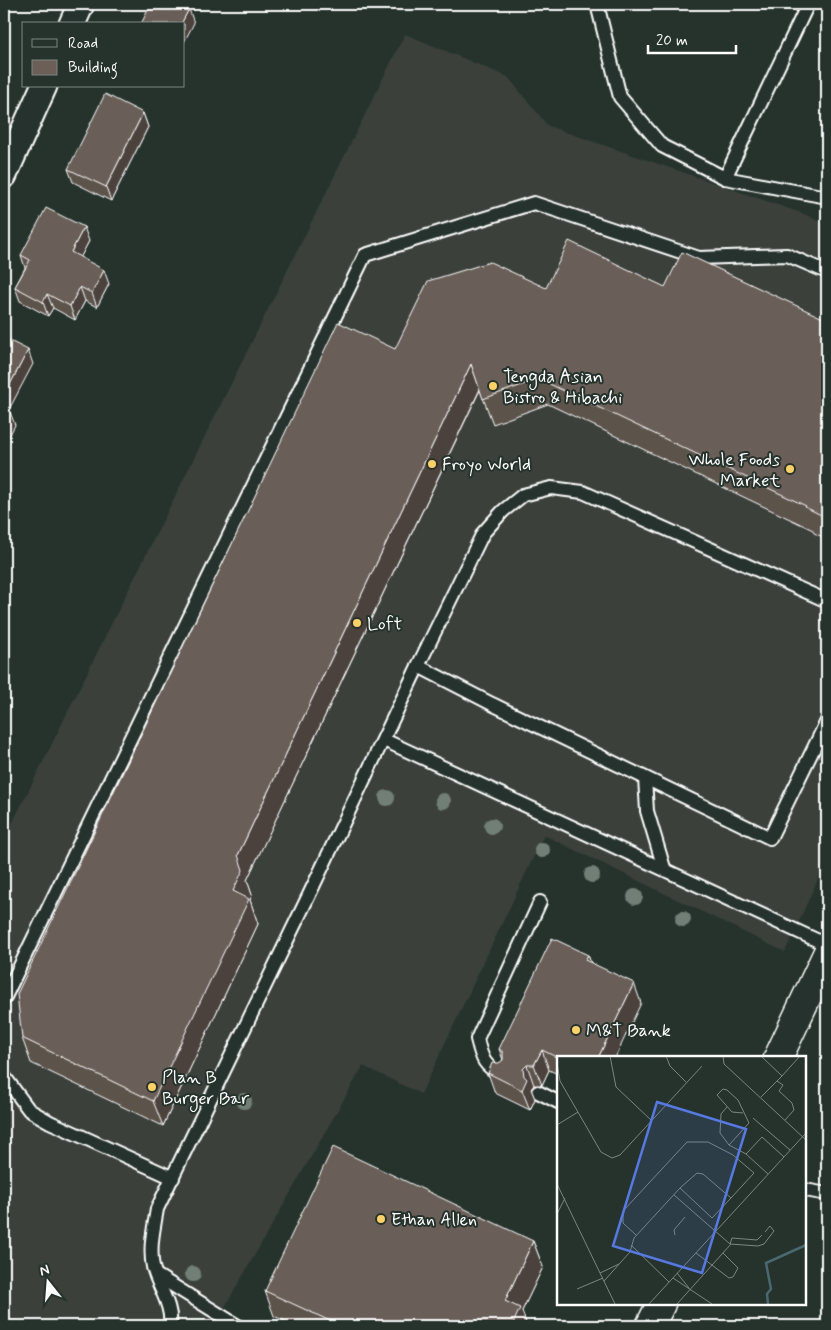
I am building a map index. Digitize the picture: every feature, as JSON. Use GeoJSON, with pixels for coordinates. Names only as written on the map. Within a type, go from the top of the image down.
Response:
{"type":"FeatureCollection","features":[{"type":"Feature","properties":{"kind":"main road"},"geometry":{"type":"LineString","coordinates":[[779,1056],[827,954]]}},
{"type":"Feature","properties":{"kind":"main road"},"geometry":{"type":"LineString","coordinates":[[650,1326],[660,1305]]}},
{"type":"Feature","properties":{"kind":"street"},"geometry":{"type":"LineString","coordinates":[[73,22],[81,4]]}},
{"type":"Feature","properties":{"kind":"street"},"geometry":{"type":"LineString","coordinates":[[5,171],[43,88]]}},
{"type":"Feature","properties":{"kind":"lane"},"geometry":{"type":"LineString","coordinates":[[597,4],[620,97],[662,146],[725,178],[827,197]]}},
{"type":"Feature","properties":{"kind":"lane"},"geometry":{"type":"LineString","coordinates":[[725,178],[808,4]]}},
{"type":"Feature","properties":{"kind":"lane"},"geometry":{"type":"LineString","coordinates":[[4,999],[364,255],[534,203],[699,258],[787,255],[827,272]]}},
{"type":"Feature","properties":{"kind":"lane"},"geometry":{"type":"LineString","coordinates":[[170,1326],[171,1316],[156,1275],[151,1253],[157,1209],[483,533],[503,511],[523,496],[551,488],[583,492],[827,600]]}},
{"type":"Feature","properties":{"kind":"lane"},"geometry":{"type":"LineString","coordinates":[[418,666],[492,704],[770,838],[827,721]]}},
{"type":"Feature","properties":{"kind":"lane"},"geometry":{"type":"LineString","coordinates":[[384,740],[827,945]]}},
{"type":"Feature","properties":{"kind":"lane"},"geometry":{"type":"LineString","coordinates":[[645,778],[647,811],[664,868]]}},
{"type":"Feature","properties":{"kind":"lane"},"geometry":{"type":"LineString","coordinates":[[503,1076],[489,1069],[482,1057],[477,1039],[540,902]]}},
{"type":"Feature","properties":{"kind":"lane"},"geometry":{"type":"LineString","coordinates":[[4,1076],[29,1110],[50,1122],[173,1178]]}},
{"type":"Feature","properties":{"kind":"lane"},"geometry":{"type":"LineString","coordinates":[[538,1092],[557,1102]]}},
{"type":"Feature","properties":{"kind":"lane"},"geometry":{"type":"LineString","coordinates":[[806,1190],[827,1194]]}},
{"type":"Feature","properties":{"kind":"lane"},"geometry":{"type":"LineString","coordinates":[[156,1275],[238,1326]]}},
{"type":"Feature","properties":{"kind":"shaded area"},"geometry":{"type":"Polygon","coordinates":[[[405,34],[508,77],[548,126],[804,214],[827,225],[827,859],[785,952],[544,835],[421,1094],[363,1066],[214,1326],[4,1326],[4,840],[405,34]]]}},
{"type":"Feature","properties":{"kind":"building"},"geometry":{"type":"Polygon","coordinates":[[[151,4],[179,4],[189,9],[182,22],[142,22],[151,4]]]}},
{"type":"Feature","properties":{"kind":"building"},"geometry":{"type":"Polygon","coordinates":[[[105,94],[143,113],[106,187],[68,169],[105,94]]]}},
{"type":"Feature","properties":{"kind":"building"},"geometry":{"type":"Polygon","coordinates":[[[46,208],[84,227],[71,252],[104,270],[92,293],[80,287],[70,306],[47,294],[43,302],[15,287],[30,260],[21,255],[46,208]]]}},
{"type":"Feature","properties":{"kind":"building"},"geometry":{"type":"Polygon","coordinates":[[[569,241],[665,287],[682,252],[827,320],[827,518],[806,506],[539,379],[483,399],[471,364],[238,855],[243,870],[233,891],[249,899],[153,1101],[22,1038],[17,994],[338,322],[395,349],[428,281],[490,262],[546,288],[569,241]]]}},
{"type":"Feature","properties":{"kind":"building"},"geometry":{"type":"Polygon","coordinates":[[[4,338],[28,350],[4,396],[4,338]]]}},
{"type":"Feature","properties":{"kind":"building"},"geometry":{"type":"Polygon","coordinates":[[[4,409],[10,412],[4,422],[4,409]]]}},
{"type":"Feature","properties":{"kind":"building","name":"M&T Bank"},"geometry":{"type":"Polygon","coordinates":[[[552,938],[588,955],[585,960],[634,983],[599,1056],[557,1058],[542,1050],[534,1065],[527,1065],[523,1069],[524,1076],[527,1079],[522,1090],[488,1073],[492,1063],[499,1063],[503,1060],[503,1052],[499,1049],[552,938]]]}},
{"type":"Feature","properties":{"kind":"building","name":"Ethan Allen"},"geometry":{"type":"Polygon","coordinates":[[[333,1147],[533,1241],[505,1301],[520,1308],[512,1326],[341,1326],[265,1291],[333,1147]]]}},
{"type":"Feature","properties":{"kind":"place","name":"Tengda Asian Bistro & Hibachi"},"geometry":{"type":"Point","coordinates":[493,386]}},
{"type":"Feature","properties":{"kind":"place","name":"Froyo World"},"geometry":{"type":"Point","coordinates":[432,464]}},
{"type":"Feature","properties":{"kind":"place","name":"Whole Foods Market"},"geometry":{"type":"Point","coordinates":[790,469]}},
{"type":"Feature","properties":{"kind":"place","name":"Loft"},"geometry":{"type":"Point","coordinates":[357,623]}},
{"type":"Feature","properties":{"kind":"place","name":"M&T Bank"},"geometry":{"type":"Point","coordinates":[576,1030]}},
{"type":"Feature","properties":{"kind":"place","name":"Plan B Burger Bar"},"geometry":{"type":"Point","coordinates":[152,1087]}},
{"type":"Feature","properties":{"kind":"place","name":"Ethan Allen"},"geometry":{"type":"Point","coordinates":[381,1219]}}]}
